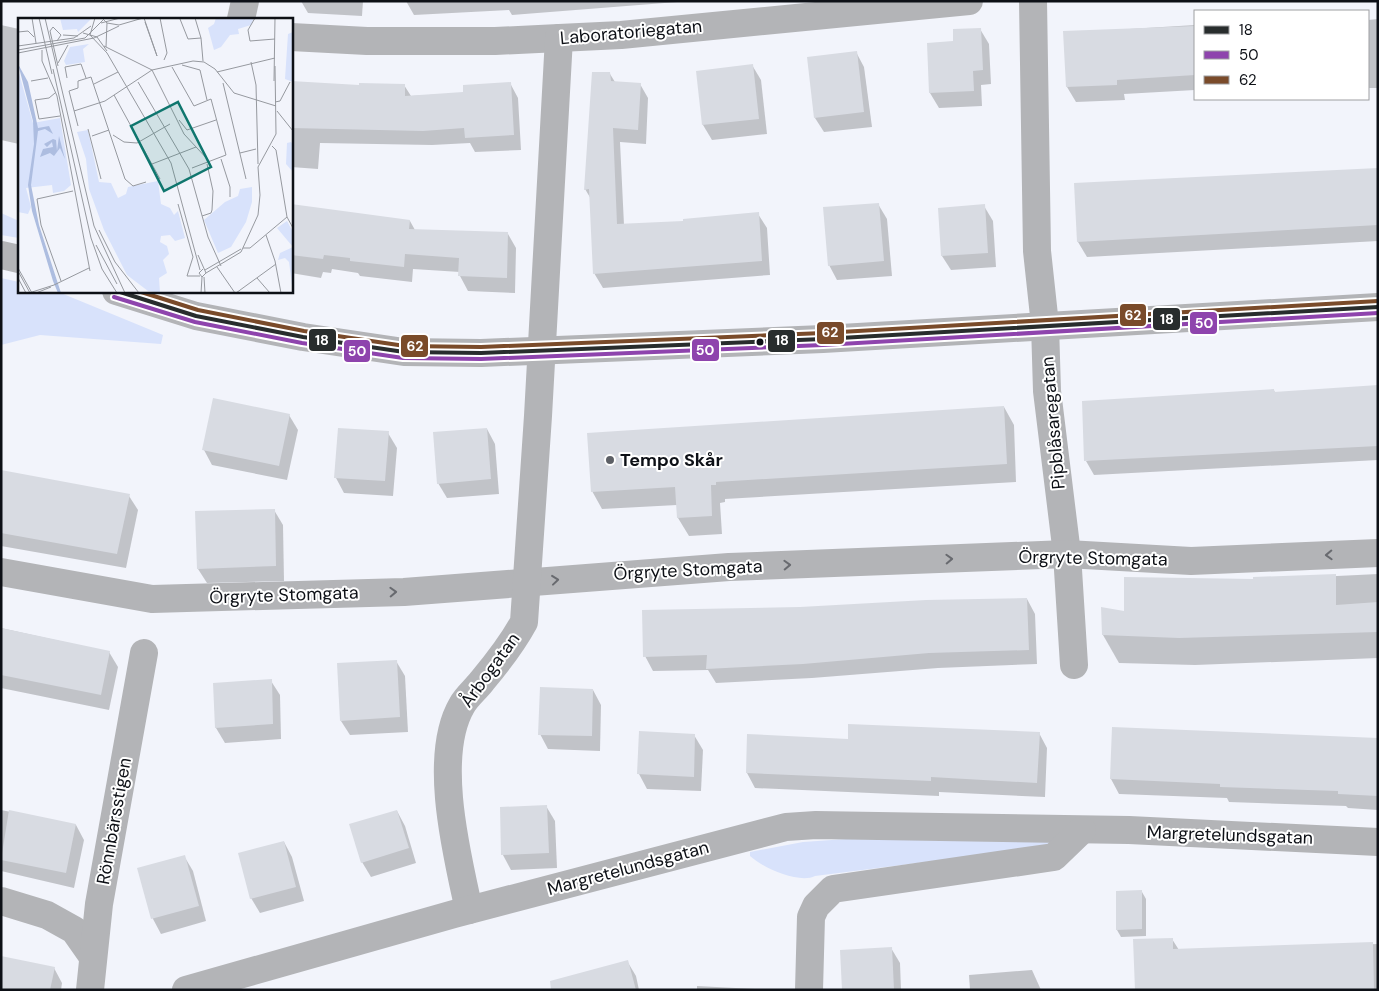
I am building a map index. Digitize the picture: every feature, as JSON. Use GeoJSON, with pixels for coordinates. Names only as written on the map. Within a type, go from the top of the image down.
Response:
{"type":"FeatureCollection","features":[{"type":"Feature","properties":{"kind":"street"},"geometry":{"type":"LineString","coordinates":[[241,18],[245,1]]}},
{"type":"Feature","properties":{"kind":"street","name":"Laboratoriegatan"},"geometry":{"type":"LineString","coordinates":[[292,38],[367,41],[495,41],[621,35],[969,1]]}},
{"type":"Feature","properties":{"kind":"street","name":"Pipblåsaregatan"},"geometry":{"type":"LineString","coordinates":[[1033,1],[1038,251],[1045,325],[1047,391],[1067,554],[1074,665]]}},
{"type":"Feature","properties":{"kind":"street","name":"Årbogatan"},"geometry":{"type":"LineString","coordinates":[[469,910],[454,842],[448,777],[450,737],[462,705],[510,647],[524,622],[542,350],[559,38]]}},
{"type":"Feature","properties":{"kind":"street"},"geometry":{"type":"LineString","coordinates":[[1,255],[18,260]]}},
{"type":"Feature","properties":{"kind":"street"},"geometry":{"type":"LineString","coordinates":[[119,292],[196,316],[303,337],[394,351],[481,353],[823,339],[1378,307]]}},
{"type":"Feature","properties":{"kind":"street","name":"Örgryte Stomgata"},"geometry":{"type":"LineString","coordinates":[[1,572],[152,599],[404,592],[527,583],[589,576],[729,567],[1067,554],[1191,561],[1378,553]]}},
{"type":"Feature","properties":{"kind":"street","name":"Rönnbärsstigen"},"geometry":{"type":"LineString","coordinates":[[90,990],[99,904],[144,653]]}},
{"type":"Feature","properties":{"kind":"street","name":"Margretelundsgatan"},"geometry":{"type":"LineString","coordinates":[[186,990],[469,910],[786,827],[816,825],[1082,830],[1237,834],[1378,842]]}},
{"type":"Feature","properties":{"kind":"street"},"geometry":{"type":"LineString","coordinates":[[809,990],[811,917],[816,906],[833,890],[1054,857],[1082,830]]}},
{"type":"Feature","properties":{"kind":"street"},"geometry":{"type":"LineString","coordinates":[[1,901],[47,915],[74,930],[93,956]]}},
{"type":"Feature","properties":{"kind":"shaded area"},"geometry":{"type":"Polygon","coordinates":[[[1,213],[18,221],[18,238],[1,235],[1,213]]]}},
{"type":"Feature","properties":{"kind":"shaded area"},"geometry":{"type":"Polygon","coordinates":[[[1,278],[18,282],[18,292],[58,292],[163,335],[161,344],[40,335],[1,345],[1,278]]]}},
{"type":"Feature","properties":{"kind":"shaded area"},"geometry":{"type":"Polygon","coordinates":[[[846,839],[1060,842],[1028,849],[808,878],[781,874],[750,856],[750,852],[803,842],[846,839]]]}},
{"type":"Feature","properties":{"kind":"building"},"geometry":{"type":"Polygon","coordinates":[[[1194,26],[1194,75],[1117,80],[1117,85],[1066,87],[1063,31],[1194,26]]]}},
{"type":"Feature","properties":{"kind":"building"},"geometry":{"type":"Polygon","coordinates":[[[981,28],[983,70],[973,71],[974,91],[929,93],[927,43],[953,41],[953,29],[981,28]]]}},
{"type":"Feature","properties":{"kind":"building"},"geometry":{"type":"Polygon","coordinates":[[[857,51],[864,112],[814,118],[807,57],[857,51]]]}},
{"type":"Feature","properties":{"kind":"building"},"geometry":{"type":"Polygon","coordinates":[[[753,64],[759,119],[702,125],[696,71],[753,64]]]}},
{"type":"Feature","properties":{"kind":"building"},"geometry":{"type":"Polygon","coordinates":[[[592,72],[610,72],[611,81],[641,83],[638,130],[613,128],[617,224],[683,221],[683,219],[759,212],[762,261],[593,274],[589,189],[584,190],[592,72]]]}},
{"type":"Feature","properties":{"kind":"building"},"geometry":{"type":"Polygon","coordinates":[[[292,81],[359,85],[359,83],[405,84],[405,96],[463,92],[463,85],[511,82],[514,135],[465,138],[464,128],[423,131],[292,128],[292,81]]]}},
{"type":"Feature","properties":{"kind":"building"},"geometry":{"type":"Polygon","coordinates":[[[1378,168],[1378,225],[1077,242],[1074,183],[1378,168]]]}},
{"type":"Feature","properties":{"kind":"building"},"geometry":{"type":"Polygon","coordinates":[[[879,203],[884,261],[828,266],[823,207],[879,203]]]}},
{"type":"Feature","properties":{"kind":"building"},"geometry":{"type":"Polygon","coordinates":[[[292,204],[410,220],[409,229],[508,232],[507,278],[458,276],[459,258],[405,254],[404,267],[350,261],[350,258],[324,255],[323,259],[292,255],[292,204]]]}},
{"type":"Feature","properties":{"kind":"building"},"geometry":{"type":"Polygon","coordinates":[[[985,204],[988,253],[941,256],[938,208],[985,204]]]}},
{"type":"Feature","properties":{"kind":"building"},"geometry":{"type":"Polygon","coordinates":[[[1378,385],[1378,446],[1084,461],[1082,401],[1274,389],[1274,392],[1378,385]]]}},
{"type":"Feature","properties":{"kind":"building"},"geometry":{"type":"Polygon","coordinates":[[[213,398],[290,414],[279,466],[202,450],[213,398]]]}},
{"type":"Feature","properties":{"kind":"building"},"geometry":{"type":"Polygon","coordinates":[[[1004,406],[1007,464],[716,482],[716,485],[711,485],[712,516],[677,518],[675,487],[591,492],[587,433],[1004,406]]]}},
{"type":"Feature","properties":{"kind":"building"},"geometry":{"type":"Polygon","coordinates":[[[338,428],[389,431],[385,481],[334,478],[338,428]]]}},
{"type":"Feature","properties":{"kind":"building"},"geometry":{"type":"Polygon","coordinates":[[[487,428],[491,479],[437,484],[433,432],[487,428]]]}},
{"type":"Feature","properties":{"kind":"building"},"geometry":{"type":"Polygon","coordinates":[[[1,470],[130,494],[117,554],[1,533],[1,470]]]}},
{"type":"Feature","properties":{"kind":"building"},"geometry":{"type":"Polygon","coordinates":[[[275,509],[276,566],[197,569],[195,511],[275,509]]]}},
{"type":"Feature","properties":{"kind":"building"},"geometry":{"type":"Polygon","coordinates":[[[1336,574],[1336,605],[1378,602],[1378,632],[1179,638],[1102,635],[1101,607],[1124,611],[1124,577],[1253,579],[1253,577],[1336,574]]]}},
{"type":"Feature","properties":{"kind":"building"},"geometry":{"type":"Polygon","coordinates":[[[1027,598],[1029,650],[929,653],[803,664],[706,669],[707,655],[643,657],[642,610],[800,607],[926,600],[1027,598]]]}},
{"type":"Feature","properties":{"kind":"building"},"geometry":{"type":"Polygon","coordinates":[[[1,628],[110,651],[101,695],[1,675],[1,628]]]}},
{"type":"Feature","properties":{"kind":"building"},"geometry":{"type":"Polygon","coordinates":[[[397,660],[400,717],[340,721],[337,663],[397,660]]]}},
{"type":"Feature","properties":{"kind":"building"},"geometry":{"type":"Polygon","coordinates":[[[272,679],[273,724],[215,728],[213,683],[272,679]]]}},
{"type":"Feature","properties":{"kind":"building"},"geometry":{"type":"Polygon","coordinates":[[[540,687],[593,689],[592,736],[538,735],[540,687]]]}},
{"type":"Feature","properties":{"kind":"building"},"geometry":{"type":"Polygon","coordinates":[[[848,724],[1040,732],[1037,783],[931,777],[931,781],[746,773],[747,734],[848,739],[848,724]]]}},
{"type":"Feature","properties":{"kind":"building"},"geometry":{"type":"Polygon","coordinates":[[[1112,727],[1378,738],[1378,796],[1338,794],[1338,791],[1220,787],[1220,784],[1110,779],[1112,727]]]}},
{"type":"Feature","properties":{"kind":"building"},"geometry":{"type":"Polygon","coordinates":[[[639,731],[695,734],[694,777],[637,774],[639,731]]]}},
{"type":"Feature","properties":{"kind":"building"},"geometry":{"type":"Polygon","coordinates":[[[547,805],[549,853],[501,855],[500,807],[547,805]]]}},
{"type":"Feature","properties":{"kind":"building"},"geometry":{"type":"Polygon","coordinates":[[[9,810],[76,824],[66,873],[1,860],[9,810]]]}},
{"type":"Feature","properties":{"kind":"building"},"geometry":{"type":"Polygon","coordinates":[[[397,810],[409,848],[361,863],[349,824],[397,810]]]}},
{"type":"Feature","properties":{"kind":"building"},"geometry":{"type":"Polygon","coordinates":[[[284,841],[296,887],[250,899],[238,853],[284,841]]]}},
{"type":"Feature","properties":{"kind":"building"},"geometry":{"type":"Polygon","coordinates":[[[185,855],[199,906],[151,919],[137,868],[185,855]]]}},
{"type":"Feature","properties":{"kind":"building"},"geometry":{"type":"Polygon","coordinates":[[[1142,890],[1142,929],[1116,930],[1116,891],[1142,890]]]}},
{"type":"Feature","properties":{"kind":"building"},"geometry":{"type":"Polygon","coordinates":[[[1173,938],[1173,949],[1373,942],[1374,990],[1135,990],[1133,939],[1173,938]]]}},
{"type":"Feature","properties":{"kind":"building"},"geometry":{"type":"Polygon","coordinates":[[[892,947],[894,990],[842,990],[840,950],[892,947]]]}},
{"type":"Feature","properties":{"kind":"building"},"geometry":{"type":"Polygon","coordinates":[[[1,956],[55,967],[50,990],[1,990],[1,956]]]}},
{"type":"Feature","properties":{"kind":"building"},"geometry":{"type":"Polygon","coordinates":[[[628,960],[636,990],[551,990],[550,981],[628,960]]]}},
{"type":"Feature","properties":{"kind":"transit line","name":"18"},"geometry":{"type":"LineString","coordinates":[[120,292],[196,316],[303,337],[404,352],[481,353],[823,339],[1378,307]]}},
{"type":"Feature","properties":{"kind":"transit line","name":"62"},"geometry":{"type":"LineString","coordinates":[[141,292],[198,310],[304,331],[405,346],[481,347],[823,333],[1378,301]]}},
{"type":"Feature","properties":{"kind":"transit line","name":"50"},"geometry":{"type":"LineString","coordinates":[[114,297],[195,322],[302,343],[403,358],[481,359],[823,345],[1378,313]]}},
{"type":"Feature","properties":{"kind":"place","name":"Tempo Skår"},"geometry":{"type":"Point","coordinates":[610,460]}}]}
